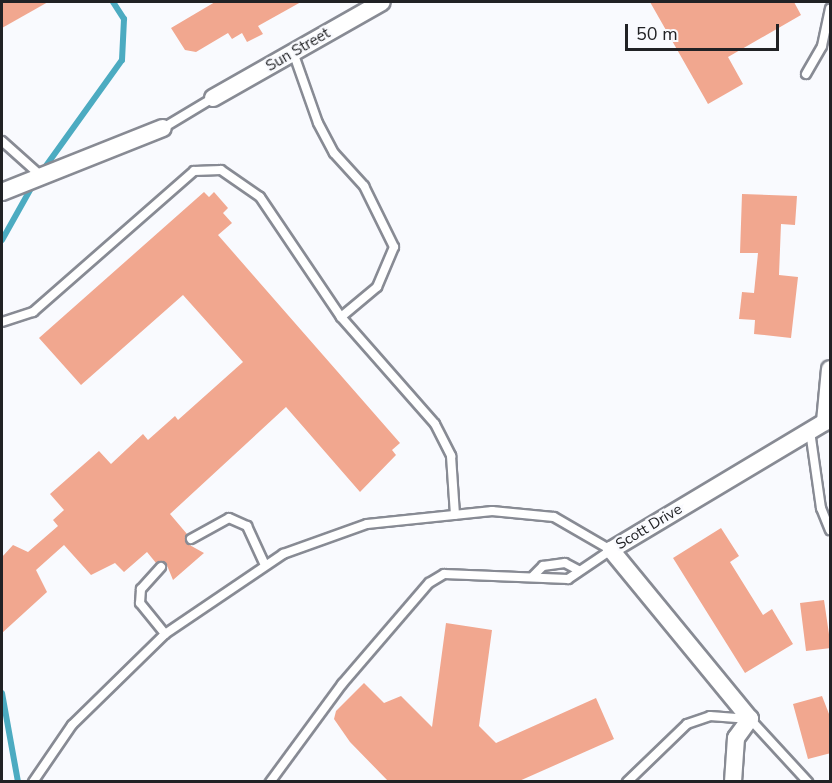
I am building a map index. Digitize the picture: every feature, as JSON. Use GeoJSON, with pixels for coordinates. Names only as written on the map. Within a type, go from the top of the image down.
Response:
{"type":"FeatureCollection","features":[{"type":"Feature","properties":{"kind":"street","name":"Sun Street"},"geometry":{"type":"LineString","coordinates":[[213,98],[382,2]]}},
{"type":"Feature","properties":{"kind":"street"},"geometry":{"type":"LineString","coordinates":[[2,192],[163,128]]}},
{"type":"Feature","properties":{"kind":"street","name":"Scott Drive"},"geometry":{"type":"LineString","coordinates":[[750,719],[611,550],[825,422],[831,369]]}},
{"type":"Feature","properties":{"kind":"street"},"geometry":{"type":"LineString","coordinates":[[733,782],[736,738],[750,719]]}},
{"type":"Feature","properties":{"kind":"lane"},"geometry":{"type":"LineString","coordinates":[[806,74],[822,46],[831,9]]}},
{"type":"Feature","properties":{"kind":"lane"},"geometry":{"type":"LineString","coordinates":[[293,52],[318,123],[334,153],[364,186],[394,247],[377,287],[341,317]]}},
{"type":"Feature","properties":{"kind":"lane"},"geometry":{"type":"LineString","coordinates":[[163,128],[213,98]]}},
{"type":"Feature","properties":{"kind":"lane"},"geometry":{"type":"LineString","coordinates":[[2,141],[40,175]]}},
{"type":"Feature","properties":{"kind":"lane"},"geometry":{"type":"LineString","coordinates":[[2,322],[33,312],[194,171],[221,170],[260,197],[341,317],[435,423],[452,456],[455,515]]}},
{"type":"Feature","properties":{"kind":"lane"},"geometry":{"type":"LineString","coordinates":[[810,430],[821,508],[831,530]]}},
{"type":"Feature","properties":{"kind":"lane"},"geometry":{"type":"LineString","coordinates":[[33,782],[72,725],[165,634],[264,563],[367,524],[492,511],[554,517],[611,550],[578,570],[568,579],[444,574],[429,583],[342,684],[270,782]]}},
{"type":"Feature","properties":{"kind":"lane"},"geometry":{"type":"LineString","coordinates":[[191,538],[228,518],[248,526],[264,563]]}},
{"type":"Feature","properties":{"kind":"lane"},"geometry":{"type":"LineString","coordinates":[[533,576],[543,566],[565,563],[578,570]]}},
{"type":"Feature","properties":{"kind":"lane"},"geometry":{"type":"LineString","coordinates":[[161,567],[141,589],[140,603],[165,634]]}},
{"type":"Feature","properties":{"kind":"lane"},"geometry":{"type":"LineString","coordinates":[[627,782],[697,717],[750,719],[808,782]]}},
{"type":"Feature","properties":{"kind":"building"},"geometry":{"type":"Polygon","coordinates":[[[2,2],[48,2],[2,28],[2,2]]]}},
{"type":"Feature","properties":{"kind":"building"},"geometry":{"type":"Polygon","coordinates":[[[215,2],[301,2],[258,26],[263,34],[247,42],[242,33],[232,39],[228,33],[196,52],[185,50],[171,28],[215,2]]]}},
{"type":"Feature","properties":{"kind":"building"},"geometry":{"type":"Polygon","coordinates":[[[650,2],[794,2],[801,15],[728,57],[743,84],[708,104],[650,2]]]}},
{"type":"Feature","properties":{"kind":"building"},"geometry":{"type":"Polygon","coordinates":[[[204,192],[209,197],[214,192],[228,208],[223,213],[232,223],[218,235],[400,443],[392,450],[396,455],[360,492],[286,407],[170,514],[187,534],[186,543],[204,553],[173,580],[166,563],[156,563],[147,552],[124,572],[115,563],[91,575],[64,545],[36,570],[47,592],[2,633],[2,557],[13,545],[28,552],[58,526],[53,520],[64,510],[50,494],[99,451],[111,464],[143,434],[148,440],[175,416],[178,420],[243,362],[183,295],[81,385],[39,338],[204,192]]]}},
{"type":"Feature","properties":{"kind":"building"},"geometry":{"type":"Polygon","coordinates":[[[742,194],[797,196],[795,225],[781,224],[779,275],[798,277],[791,338],[754,334],[755,320],[739,319],[742,292],[754,293],[758,253],[740,253],[742,194]]]}},
{"type":"Feature","properties":{"kind":"building"},"geometry":{"type":"Polygon","coordinates":[[[721,528],[739,556],[730,562],[763,615],[772,609],[793,644],[745,673],[673,558],[721,528]]]}},
{"type":"Feature","properties":{"kind":"building"},"geometry":{"type":"Polygon","coordinates":[[[824,600],[831,648],[806,651],[800,603],[824,600]]]}},
{"type":"Feature","properties":{"kind":"building"},"geometry":{"type":"Polygon","coordinates":[[[446,623],[492,630],[479,726],[496,743],[596,698],[614,739],[517,782],[389,782],[350,742],[334,719],[336,711],[364,683],[384,703],[401,696],[432,727],[446,623]]]}},
{"type":"Feature","properties":{"kind":"building"},"geometry":{"type":"Polygon","coordinates":[[[822,696],[831,719],[831,753],[808,759],[793,704],[822,696]]]}},
{"type":"Feature","properties":{"kind":"waterway"},"geometry":{"type":"LineString","coordinates":[[43,170],[122,60],[124,19],[113,2]]}},
{"type":"Feature","properties":{"kind":"waterway"},"geometry":{"type":"LineString","coordinates":[[2,240],[34,183]]}},
{"type":"Feature","properties":{"kind":"waterway"},"geometry":{"type":"LineString","coordinates":[[2,693],[18,782]]}}]}
